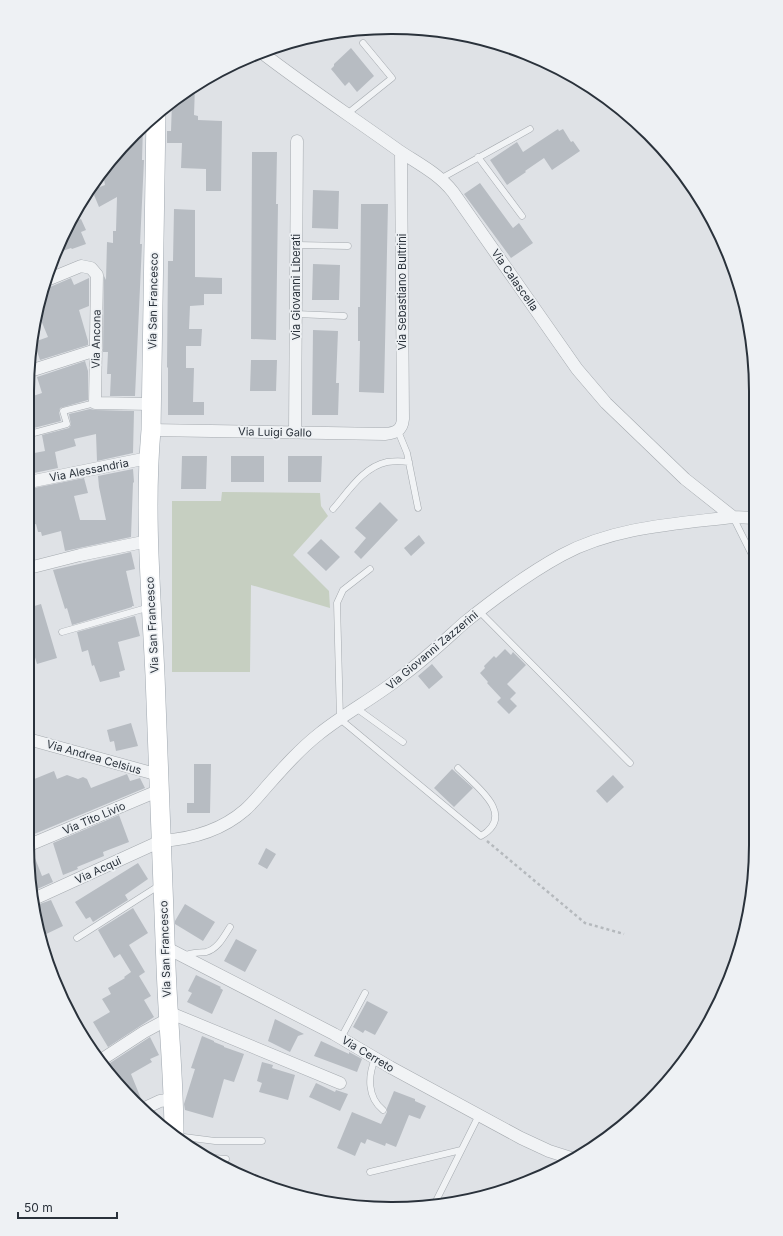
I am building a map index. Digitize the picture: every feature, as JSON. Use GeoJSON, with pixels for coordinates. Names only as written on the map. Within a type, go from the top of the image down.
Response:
{"type":"FeatureCollection","features":[{"type":"Feature","properties":{"kind":"main road","name":"Via San Francesco"},"geometry":{"type":"LineString","coordinates":[[156,123],[151,430],[148,458],[148,541],[160,783],[160,841],[168,1015],[174,1099],[174,1128]]}},
{"type":"Feature","properties":{"kind":"street","name":"Via Calascella"},"geometry":{"type":"LineString","coordinates":[[267,57],[295,78],[440,179],[453,192],[577,369],[596,392],[685,479],[733,517]]}},
{"type":"Feature","properties":{"kind":"street","name":"Via Giovanni Liberati"},"geometry":{"type":"LineString","coordinates":[[295,432],[297,141]]}},
{"type":"Feature","properties":{"kind":"street","name":"Via Sebastiano Bultrini"},"geometry":{"type":"LineString","coordinates":[[398,431],[401,428],[403,420],[401,152]]}},
{"type":"Feature","properties":{"kind":"street","name":"Via Ancona"},"geometry":{"type":"LineString","coordinates":[[53,278],[81,266],[91,268],[97,275],[95,402]]}},
{"type":"Feature","properties":{"kind":"street"},"geometry":{"type":"LineString","coordinates":[[35,369],[96,350]]}},
{"type":"Feature","properties":{"kind":"street"},"geometry":{"type":"LineString","coordinates":[[95,402],[151,404]]}},
{"type":"Feature","properties":{"kind":"street","name":"Via Luigi Gallo"},"geometry":{"type":"LineString","coordinates":[[151,430],[385,434],[398,431]]}},
{"type":"Feature","properties":{"kind":"street","name":"Via Alessandria"},"geometry":{"type":"LineString","coordinates":[[34,481],[148,458]]}},
{"type":"Feature","properties":{"kind":"street"},"geometry":{"type":"LineString","coordinates":[[733,517],[749,518]]}},
{"type":"Feature","properties":{"kind":"street","name":"Via Giovanni Zazzerini"},"geometry":{"type":"LineString","coordinates":[[160,841],[184,839],[195,836],[222,825],[234,818],[250,806],[305,746],[340,719],[403,676],[479,611],[521,579],[562,554],[593,541],[620,533],[650,527],[733,517]]}},
{"type":"Feature","properties":{"kind":"street"},"geometry":{"type":"LineString","coordinates":[[34,567],[80,555],[148,541]]}},
{"type":"Feature","properties":{"kind":"street","name":"Via Andrea Celsius"},"geometry":{"type":"LineString","coordinates":[[34,740],[160,783]]}},
{"type":"Feature","properties":{"kind":"street","name":"Via Tito Livio"},"geometry":{"type":"LineString","coordinates":[[34,843],[160,783]]}},
{"type":"Feature","properties":{"kind":"street","name":"Via Acqui"},"geometry":{"type":"LineString","coordinates":[[38,897],[160,841]]}},
{"type":"Feature","properties":{"kind":"street","name":"Via Cerreto"},"geometry":{"type":"LineString","coordinates":[[165,947],[342,1038],[375,1059],[531,1143],[566,1156]]}},
{"type":"Feature","properties":{"kind":"street"},"geometry":{"type":"LineString","coordinates":[[105,1058],[168,1015],[340,1083]]}},
{"type":"Feature","properties":{"kind":"street"},"geometry":{"type":"LineString","coordinates":[[149,1106],[160,1101],[174,1099]]}},
{"type":"Feature","properties":{"kind":"lane"},"geometry":{"type":"LineString","coordinates":[[347,114],[392,78],[363,43]]}},
{"type":"Feature","properties":{"kind":"lane"},"geometry":{"type":"LineString","coordinates":[[440,179],[530,129]]}},
{"type":"Feature","properties":{"kind":"lane"},"geometry":{"type":"LineString","coordinates":[[478,157],[522,216]]}},
{"type":"Feature","properties":{"kind":"lane"},"geometry":{"type":"LineString","coordinates":[[297,245],[348,246]]}},
{"type":"Feature","properties":{"kind":"lane"},"geometry":{"type":"LineString","coordinates":[[296,314],[344,316]]}},
{"type":"Feature","properties":{"kind":"lane"},"geometry":{"type":"LineString","coordinates":[[34,433],[67,424],[63,411],[95,402]]}},
{"type":"Feature","properties":{"kind":"lane"},"geometry":{"type":"LineString","coordinates":[[398,431],[405,445],[418,508]]}},
{"type":"Feature","properties":{"kind":"lane"},"geometry":{"type":"LineString","coordinates":[[333,509],[370,469],[388,462],[409,462]]}},
{"type":"Feature","properties":{"kind":"lane"},"geometry":{"type":"LineString","coordinates":[[733,517],[749,549]]}},
{"type":"Feature","properties":{"kind":"lane"},"geometry":{"type":"LineString","coordinates":[[370,569],[343,590],[337,603],[340,719],[481,836],[494,825],[494,810],[485,794],[458,768]]}},
{"type":"Feature","properties":{"kind":"lane"},"geometry":{"type":"LineString","coordinates":[[62,632],[151,607]]}},
{"type":"Feature","properties":{"kind":"lane"},"geometry":{"type":"LineString","coordinates":[[479,611],[630,763]]}},
{"type":"Feature","properties":{"kind":"lane"},"geometry":{"type":"LineString","coordinates":[[356,708],[403,742]]}},
{"type":"Feature","properties":{"kind":"lane"},"geometry":{"type":"LineString","coordinates":[[77,938],[162,884]]}},
{"type":"Feature","properties":{"kind":"lane"},"geometry":{"type":"LineString","coordinates":[[183,956],[210,950],[218,944],[230,927]]}},
{"type":"Feature","properties":{"kind":"lane"},"geometry":{"type":"LineString","coordinates":[[342,1038],[365,993]]}},
{"type":"Feature","properties":{"kind":"lane"},"geometry":{"type":"LineString","coordinates":[[375,1059],[370,1076],[370,1087],[375,1102],[383,1110]]}},
{"type":"Feature","properties":{"kind":"lane"},"geometry":{"type":"LineString","coordinates":[[437,1199],[479,1115]]}},
{"type":"Feature","properties":{"kind":"lane"},"geometry":{"type":"LineString","coordinates":[[187,1138],[215,1141],[262,1141]]}},
{"type":"Feature","properties":{"kind":"lane"},"geometry":{"type":"LineString","coordinates":[[370,1172],[461,1150]]}},
{"type":"Feature","properties":{"kind":"path"},"geometry":{"type":"LineString","coordinates":[[481,836],[585,923],[624,934]]}},
{"type":"Feature","properties":{"kind":"green space"},"geometry":{"type":"Polygon","coordinates":[[[222,492],[320,493],[321,506],[328,516],[293,555],[329,591],[330,608],[251,585],[250,672],[172,672],[172,501],[221,501],[222,492]]]}},
{"type":"Feature","properties":{"kind":"building"},"geometry":{"type":"Polygon","coordinates":[[[351,48],[374,76],[357,92],[349,82],[345,86],[331,69],[334,64],[351,48]]]}},
{"type":"Feature","properties":{"kind":"building"},"geometry":{"type":"Polygon","coordinates":[[[195,93],[194,115],[198,116],[198,120],[222,121],[221,191],[206,191],[206,169],[181,168],[182,143],[167,143],[167,131],[171,131],[172,110],[195,93]]]}},
{"type":"Feature","properties":{"kind":"building"},"geometry":{"type":"Polygon","coordinates":[[[558,129],[559,131],[563,129],[571,142],[573,141],[580,151],[552,170],[544,158],[507,185],[490,160],[517,142],[523,152],[558,129]]]}},
{"type":"Feature","properties":{"kind":"building"},"geometry":{"type":"Polygon","coordinates":[[[143,135],[142,160],[144,160],[140,244],[142,244],[135,396],[110,396],[111,374],[107,374],[108,352],[103,352],[104,276],[106,280],[107,242],[113,243],[113,231],[116,231],[117,197],[99,207],[94,194],[98,188],[105,185],[104,179],[108,174],[143,135]]]}},
{"type":"Feature","properties":{"kind":"building"},"geometry":{"type":"Polygon","coordinates":[[[252,152],[277,152],[276,204],[278,204],[276,340],[251,339],[252,152]]]}},
{"type":"Feature","properties":{"kind":"building"},"geometry":{"type":"Polygon","coordinates":[[[480,183],[513,228],[519,223],[533,243],[511,258],[464,194],[480,183]]]}},
{"type":"Feature","properties":{"kind":"building"},"geometry":{"type":"Polygon","coordinates":[[[313,190],[339,191],[338,229],[312,228],[313,190]]]}},
{"type":"Feature","properties":{"kind":"building"},"geometry":{"type":"Polygon","coordinates":[[[361,204],[388,204],[384,393],[359,392],[360,341],[358,341],[358,307],[360,307],[361,204]]]}},
{"type":"Feature","properties":{"kind":"building"},"geometry":{"type":"Polygon","coordinates":[[[174,209],[195,210],[195,277],[222,278],[222,294],[204,294],[204,305],[190,306],[189,329],[202,329],[201,346],[186,346],[186,368],[194,368],[193,402],[204,402],[204,415],[168,415],[168,261],[173,261],[174,209]]]}},
{"type":"Feature","properties":{"kind":"building"},"geometry":{"type":"Polygon","coordinates":[[[81,219],[86,230],[81,232],[86,244],[63,251],[71,233],[78,220],[81,219]]]}},
{"type":"Feature","properties":{"kind":"building"},"geometry":{"type":"Polygon","coordinates":[[[313,264],[340,265],[339,300],[312,300],[313,264]]]}},
{"type":"Feature","properties":{"kind":"building"},"geometry":{"type":"Polygon","coordinates":[[[71,278],[74,285],[89,278],[89,306],[79,310],[88,345],[40,360],[37,350],[37,345],[38,341],[48,337],[41,321],[50,287],[71,278]]]}},
{"type":"Feature","properties":{"kind":"building"},"geometry":{"type":"Polygon","coordinates":[[[313,330],[338,331],[336,383],[339,383],[338,415],[312,415],[313,330]]]}},
{"type":"Feature","properties":{"kind":"building"},"geometry":{"type":"Polygon","coordinates":[[[251,360],[277,360],[276,391],[250,391],[251,360]]]}},
{"type":"Feature","properties":{"kind":"building"},"geometry":{"type":"Polygon","coordinates":[[[85,361],[88,371],[88,400],[60,408],[59,412],[61,421],[34,428],[34,396],[42,393],[37,377],[85,361]]]}},
{"type":"Feature","properties":{"kind":"building"},"geometry":{"type":"Polygon","coordinates":[[[90,409],[134,411],[133,453],[97,461],[96,434],[74,439],[76,446],[55,452],[58,468],[34,473],[34,453],[45,451],[42,435],[69,428],[71,425],[69,414],[90,409]]]}},
{"type":"Feature","properties":{"kind":"building"},"geometry":{"type":"Polygon","coordinates":[[[182,456],[207,456],[206,489],[181,489],[182,456]]]}},
{"type":"Feature","properties":{"kind":"building"},"geometry":{"type":"Polygon","coordinates":[[[231,456],[264,456],[264,482],[231,482],[231,456]]]}},
{"type":"Feature","properties":{"kind":"building"},"geometry":{"type":"Polygon","coordinates":[[[288,456],[322,456],[321,482],[288,482],[288,456]]]}},
{"type":"Feature","properties":{"kind":"building"},"geometry":{"type":"Polygon","coordinates":[[[133,469],[134,482],[131,537],[65,551],[61,531],[42,536],[41,532],[38,532],[36,524],[34,525],[34,488],[84,478],[88,493],[74,496],[80,520],[106,520],[98,476],[133,469]]]}},
{"type":"Feature","properties":{"kind":"building"},"geometry":{"type":"Polygon","coordinates":[[[380,502],[398,520],[361,559],[354,552],[366,538],[355,528],[380,502]]]}},
{"type":"Feature","properties":{"kind":"building"},"geometry":{"type":"Polygon","coordinates":[[[419,535],[425,543],[411,556],[404,548],[419,535]]]}},
{"type":"Feature","properties":{"kind":"building"},"geometry":{"type":"Polygon","coordinates":[[[321,539],[340,557],[326,571],[307,553],[321,539]]]}},
{"type":"Feature","properties":{"kind":"building"},"geometry":{"type":"Polygon","coordinates":[[[131,552],[135,569],[126,571],[134,606],[72,625],[67,608],[65,609],[53,570],[131,552]]]}},
{"type":"Feature","properties":{"kind":"building"},"geometry":{"type":"Polygon","coordinates":[[[41,604],[57,658],[37,664],[34,654],[34,606],[41,604]]]}},
{"type":"Feature","properties":{"kind":"building"},"geometry":{"type":"Polygon","coordinates":[[[135,616],[140,636],[118,642],[125,670],[119,672],[120,677],[100,682],[94,665],[92,666],[88,650],[82,652],[77,632],[135,616]]]}},
{"type":"Feature","properties":{"kind":"building"},"geometry":{"type":"Polygon","coordinates":[[[505,649],[511,655],[513,652],[526,665],[507,684],[516,693],[510,699],[517,706],[509,714],[497,702],[501,698],[480,673],[485,668],[484,666],[494,656],[496,658],[505,649]]]}},
{"type":"Feature","properties":{"kind":"building"},"geometry":{"type":"Polygon","coordinates":[[[432,664],[443,677],[429,689],[418,676],[432,664]]]}},
{"type":"Feature","properties":{"kind":"building"},"geometry":{"type":"Polygon","coordinates":[[[131,723],[138,746],[116,751],[114,741],[110,742],[107,730],[131,723]]]}},
{"type":"Feature","properties":{"kind":"building"},"geometry":{"type":"Polygon","coordinates":[[[194,764],[211,764],[210,813],[187,813],[187,803],[194,803],[194,764]]]}},
{"type":"Feature","properties":{"kind":"building"},"geometry":{"type":"Polygon","coordinates":[[[452,769],[473,788],[454,807],[434,788],[452,769]]]}},
{"type":"Feature","properties":{"kind":"building"},"geometry":{"type":"Polygon","coordinates":[[[54,771],[57,779],[67,775],[78,779],[83,777],[87,779],[91,788],[127,774],[130,781],[140,778],[145,788],[34,834],[34,779],[54,771]]]}},
{"type":"Feature","properties":{"kind":"building"},"geometry":{"type":"Polygon","coordinates":[[[613,775],[624,787],[607,803],[596,791],[613,775]]]}},
{"type":"Feature","properties":{"kind":"building"},"geometry":{"type":"Polygon","coordinates":[[[119,815],[129,842],[103,852],[104,856],[77,867],[78,869],[63,875],[53,843],[119,815]]]}},
{"type":"Feature","properties":{"kind":"building"},"geometry":{"type":"Polygon","coordinates":[[[266,848],[276,854],[267,869],[258,864],[266,848]]]}},
{"type":"Feature","properties":{"kind":"building"},"geometry":{"type":"Polygon","coordinates":[[[35,857],[42,876],[49,873],[53,882],[37,889],[35,857]]]}},
{"type":"Feature","properties":{"kind":"building"},"geometry":{"type":"Polygon","coordinates":[[[138,863],[148,879],[125,895],[128,900],[93,922],[90,917],[86,919],[75,902],[138,863]]]}},
{"type":"Feature","properties":{"kind":"building"},"geometry":{"type":"Polygon","coordinates":[[[51,900],[63,926],[45,934],[39,904],[51,900]]]}},
{"type":"Feature","properties":{"kind":"building"},"geometry":{"type":"Polygon","coordinates":[[[185,904],[215,922],[203,941],[175,924],[175,921],[185,904]]]}},
{"type":"Feature","properties":{"kind":"building"},"geometry":{"type":"Polygon","coordinates":[[[133,908],[148,933],[129,945],[145,972],[139,976],[151,996],[144,1000],[154,1017],[108,1047],[93,1022],[110,1012],[102,999],[111,994],[108,988],[125,978],[124,977],[131,972],[120,954],[114,958],[98,930],[133,908]]]}},
{"type":"Feature","properties":{"kind":"building"},"geometry":{"type":"Polygon","coordinates":[[[236,939],[257,950],[245,972],[224,961],[236,939]]]}},
{"type":"Feature","properties":{"kind":"building"},"geometry":{"type":"Polygon","coordinates":[[[196,975],[221,987],[220,988],[223,990],[212,1014],[187,1002],[192,993],[188,991],[196,975]]]}},
{"type":"Feature","properties":{"kind":"building"},"geometry":{"type":"Polygon","coordinates":[[[367,1001],[388,1012],[375,1035],[365,1030],[363,1033],[353,1027],[367,1001]]]}},
{"type":"Feature","properties":{"kind":"building"},"geometry":{"type":"Polygon","coordinates":[[[275,1019],[304,1034],[298,1036],[290,1052],[268,1041],[275,1019]]]}},
{"type":"Feature","properties":{"kind":"building"},"geometry":{"type":"Polygon","coordinates":[[[202,1036],[224,1047],[244,1054],[234,1082],[224,1079],[213,1118],[185,1110],[184,1104],[195,1069],[191,1068],[202,1036]]]}},
{"type":"Feature","properties":{"kind":"building"},"geometry":{"type":"Polygon","coordinates":[[[150,1037],[159,1055],[150,1059],[152,1062],[131,1074],[141,1099],[109,1064],[150,1037]]]}},
{"type":"Feature","properties":{"kind":"building"},"geometry":{"type":"Polygon","coordinates":[[[321,1041],[362,1059],[357,1072],[314,1056],[321,1041]]]}},
{"type":"Feature","properties":{"kind":"building"},"geometry":{"type":"Polygon","coordinates":[[[262,1062],[273,1065],[272,1068],[295,1075],[288,1100],[259,1092],[262,1083],[257,1081],[262,1062]]]}},
{"type":"Feature","properties":{"kind":"building"},"geometry":{"type":"Polygon","coordinates":[[[316,1083],[335,1092],[336,1090],[348,1094],[340,1111],[309,1097],[316,1083]]]}},
{"type":"Feature","properties":{"kind":"building"},"geometry":{"type":"Polygon","coordinates":[[[394,1091],[415,1099],[415,1101],[426,1106],[420,1119],[409,1115],[396,1147],[386,1143],[385,1146],[367,1139],[365,1144],[361,1142],[355,1156],[337,1148],[352,1112],[381,1124],[394,1091]]]}}]}
